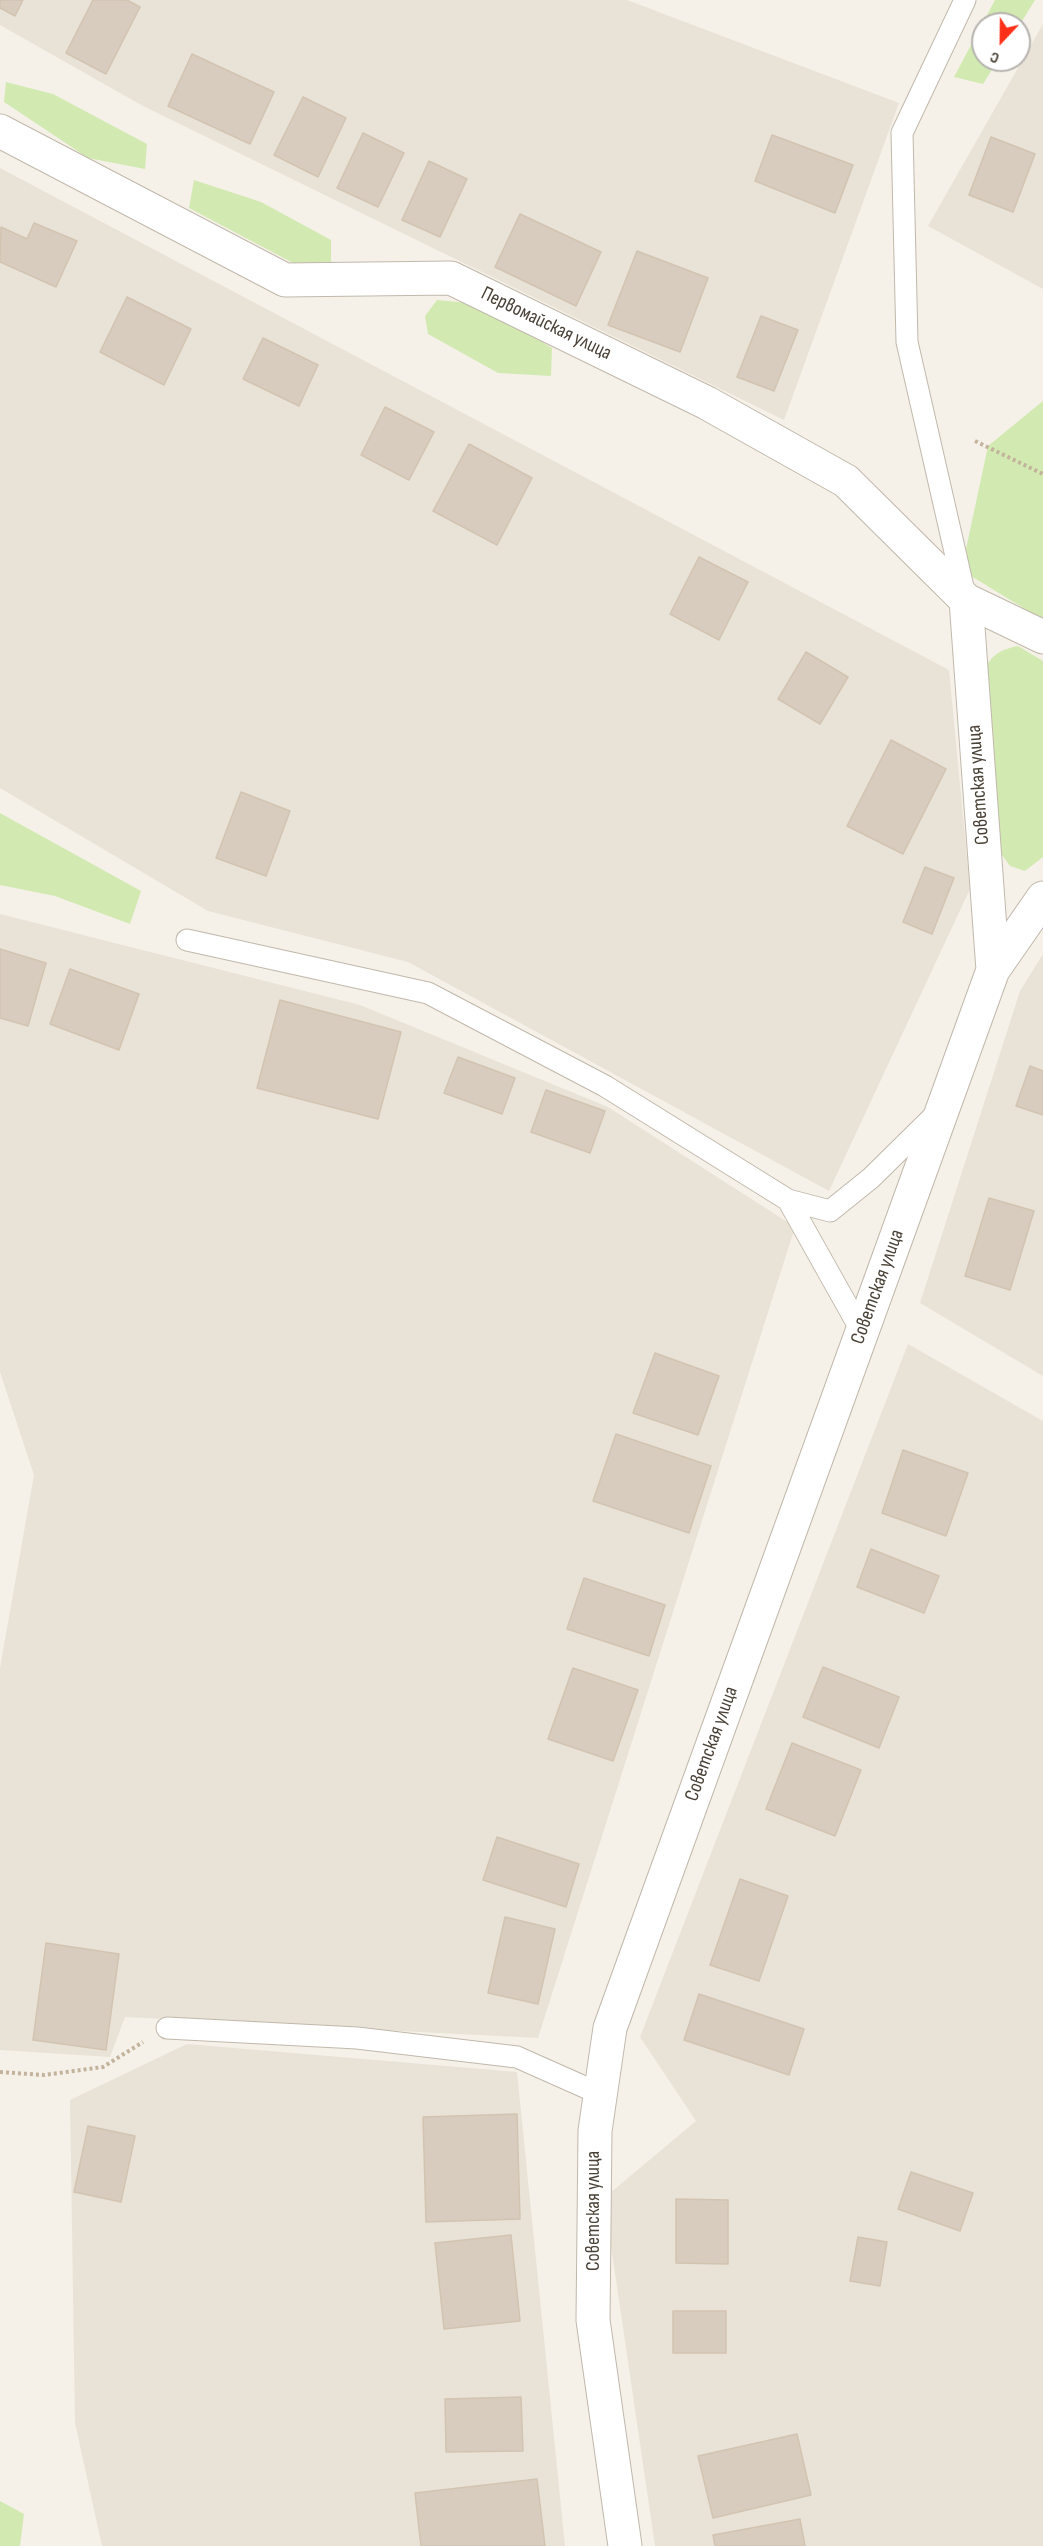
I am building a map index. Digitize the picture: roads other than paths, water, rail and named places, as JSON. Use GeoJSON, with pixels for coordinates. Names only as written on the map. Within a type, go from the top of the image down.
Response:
{"type":"FeatureCollection","features":[{"type":"Feature","properties":{"kind":"street","name":"Первомайская улица"},"geometry":{"type":"LineString","coordinates":[[0,131],[285,280],[451,278],[707,403],[846,481],[966,600],[1043,637]]}},
{"type":"Feature","properties":{"kind":"street","name":"Советская улица"},"geometry":{"type":"LineString","coordinates":[[966,600],[993,970]]}},
{"type":"Feature","properties":{"kind":"street","name":"Советская улица"},"geometry":{"type":"LineString","coordinates":[[625,2546],[593,2320],[593,2188],[598,2093],[610,2028],[993,970],[1043,898]]}},
{"type":"Feature","properties":{"kind":"lane"},"geometry":{"type":"LineString","coordinates":[[965,0],[902,133],[907,342],[966,600]]}},
{"type":"Feature","properties":{"kind":"lane"},"geometry":{"type":"LineString","coordinates":[[187,940],[428,993],[605,1086],[788,1200],[830,1210],[871,1178],[943,1108]]}},
{"type":"Feature","properties":{"kind":"lane"},"geometry":{"type":"LineString","coordinates":[[788,1200],[861,1332]]}},
{"type":"Feature","properties":{"kind":"lane"},"geometry":{"type":"LineString","coordinates":[[167,2028],[357,2037],[517,2057],[598,2093]]}}]}
